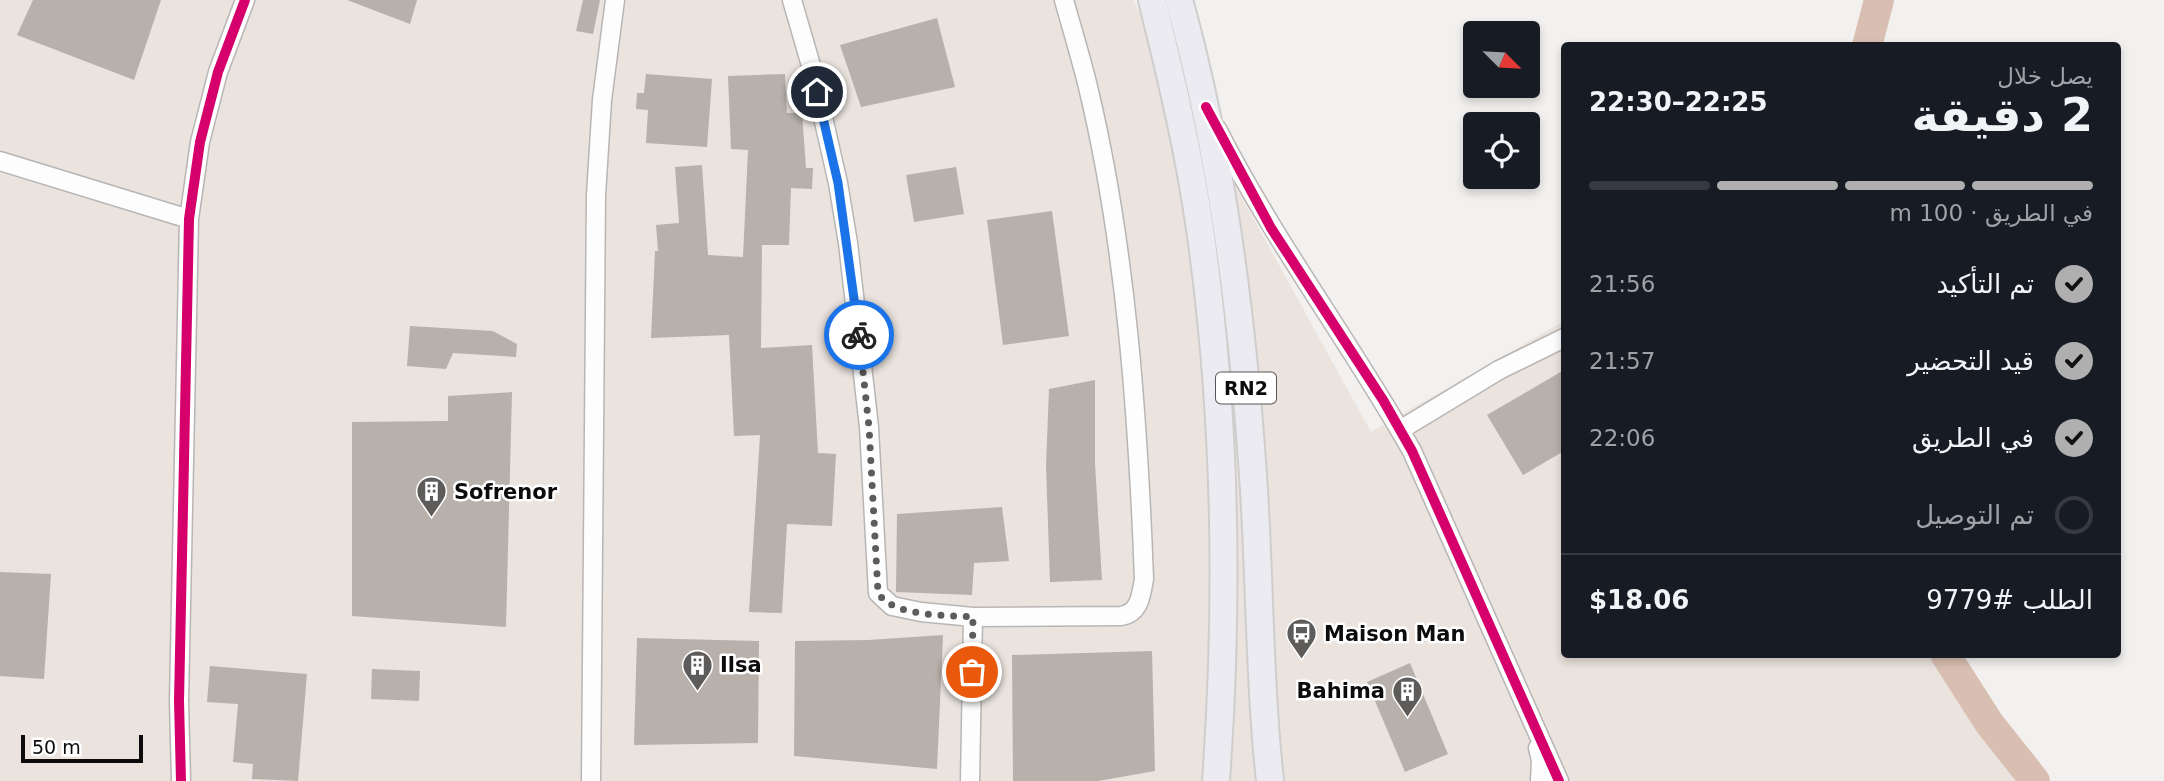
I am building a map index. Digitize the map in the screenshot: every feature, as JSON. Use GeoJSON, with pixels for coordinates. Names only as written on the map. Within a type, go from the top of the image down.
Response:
{"type":"FeatureCollection","features":[{"type":"Feature","properties":{"kind":"highway","name":"RN2"},"geometry":{"type":"LineString","coordinates":[[1152,0],[1173,86],[1200,227],[1216,364],[1222,562],[1221,707],[1216,781]]}},
{"type":"Feature","properties":{"kind":"highway","name":"RN2"},"geometry":{"type":"LineString","coordinates":[[1179,0],[1206,107],[1231,248],[1246,390],[1261,612],[1264,725],[1270,781]]}},
{"type":"Feature","properties":{"kind":"street"},"geometry":{"type":"LineString","coordinates":[[181,781],[179,701],[189,219],[200,142],[218,72],[245,0]]}},
{"type":"Feature","properties":{"kind":"street"},"geometry":{"type":"LineString","coordinates":[[591,781],[596,195],[602,100],[615,0]]}},
{"type":"Feature","properties":{"kind":"street"},"geometry":{"type":"LineString","coordinates":[[792,0],[815,81],[838,183],[848,243],[869,427],[878,593],[886,604],[902,609],[973,617],[1128,615],[1138,604],[1144,579],[1133,403],[1117,245],[1088,88],[1064,0]]}},
{"type":"Feature","properties":{"kind":"street"},"geometry":{"type":"LineString","coordinates":[[1206,107],[1271,228],[1412,451],[1559,781]]}},
{"type":"Feature","properties":{"kind":"street"},"geometry":{"type":"LineString","coordinates":[[0,161],[189,219]]}},
{"type":"Feature","properties":{"kind":"street"},"geometry":{"type":"LineString","coordinates":[[1400,430],[1499,370],[1561,339]]}},
{"type":"Feature","properties":{"kind":"street"},"geometry":{"type":"LineString","coordinates":[[970,781],[973,617]]}},
{"type":"Feature","properties":{"kind":"street"},"geometry":{"type":"LineString","coordinates":[[1532,724],[1541,761],[1540,781]]}},
{"type":"Feature","properties":{"kind":"shaded area"},"geometry":{"type":"Polygon","coordinates":[[[0,0],[1133,0],[1371,432],[1561,323],[1561,658],[1952,658],[2015,781],[0,781],[0,0]]]}},
{"type":"Feature","properties":{"kind":"building"},"geometry":{"type":"Polygon","coordinates":[[[33,0],[161,0],[134,80],[17,35],[33,0]]]}},
{"type":"Feature","properties":{"kind":"building"},"geometry":{"type":"Polygon","coordinates":[[[347,0],[417,0],[410,24],[347,0]]]}},
{"type":"Feature","properties":{"kind":"building"},"geometry":{"type":"Polygon","coordinates":[[[583,0],[600,0],[593,34],[576,31],[583,0]]]}},
{"type":"Feature","properties":{"kind":"building"},"geometry":{"type":"Polygon","coordinates":[[[937,18],[955,87],[861,107],[840,45],[937,18]]]}},
{"type":"Feature","properties":{"kind":"building"},"geometry":{"type":"Polygon","coordinates":[[[646,74],[712,79],[707,147],[646,143],[648,110],[636,109],[637,93],[644,93],[646,74]]]}},
{"type":"Feature","properties":{"kind":"building"},"geometry":{"type":"Polygon","coordinates":[[[785,74],[787,113],[802,113],[806,168],[813,168],[812,189],[791,188],[789,245],[762,245],[761,348],[812,345],[818,453],[836,454],[832,526],[787,524],[782,613],[749,612],[760,435],[734,436],[729,335],[651,338],[655,251],[658,251],[656,225],[679,223],[675,167],[702,165],[708,255],[743,257],[748,150],[731,149],[728,76],[785,74]]]}},
{"type":"Feature","properties":{"kind":"building"},"geometry":{"type":"Polygon","coordinates":[[[956,167],[964,214],[914,222],[906,175],[956,167]]]}},
{"type":"Feature","properties":{"kind":"building"},"geometry":{"type":"Polygon","coordinates":[[[1052,211],[1069,336],[1003,345],[987,220],[1052,211]]]}},
{"type":"Feature","properties":{"kind":"building"},"geometry":{"type":"Polygon","coordinates":[[[410,326],[493,331],[517,344],[516,357],[453,353],[446,369],[407,366],[410,326]]]}},
{"type":"Feature","properties":{"kind":"building"},"geometry":{"type":"Polygon","coordinates":[[[1561,372],[1561,453],[1523,475],[1487,415],[1561,372]]]}},
{"type":"Feature","properties":{"kind":"building"},"geometry":{"type":"Polygon","coordinates":[[[1095,380],[1095,463],[1102,580],[1050,582],[1046,466],[1049,389],[1095,380]]]}},
{"type":"Feature","properties":{"kind":"building","name":"Sofrenor"},"geometry":{"type":"Polygon","coordinates":[[[512,392],[506,627],[352,616],[352,422],[448,421],[448,396],[512,392]]]}},
{"type":"Feature","properties":{"kind":"building"},"geometry":{"type":"Polygon","coordinates":[[[1002,507],[1009,561],[974,563],[972,595],[896,592],[897,514],[1002,507]]]}},
{"type":"Feature","properties":{"kind":"building"},"geometry":{"type":"Polygon","coordinates":[[[0,572],[51,574],[44,679],[0,676],[0,572]]]}},
{"type":"Feature","properties":{"kind":"building"},"geometry":{"type":"Polygon","coordinates":[[[943,635],[937,769],[794,756],[795,641],[943,635]]]}},
{"type":"Feature","properties":{"kind":"building","name":"Ilsa"},"geometry":{"type":"Polygon","coordinates":[[[637,638],[759,641],[758,743],[634,745],[637,638]]]}},
{"type":"Feature","properties":{"kind":"building"},"geometry":{"type":"Polygon","coordinates":[[[1152,651],[1155,771],[1098,781],[1013,781],[1012,655],[1152,651]]]}},
{"type":"Feature","properties":{"kind":"building","name":"Bahima"},"geometry":{"type":"Polygon","coordinates":[[[1410,663],[1448,754],[1405,772],[1367,682],[1410,663]]]}},
{"type":"Feature","properties":{"kind":"building"},"geometry":{"type":"Polygon","coordinates":[[[210,666],[307,674],[298,781],[252,779],[253,764],[233,762],[238,704],[207,702],[210,666]]]}},
{"type":"Feature","properties":{"kind":"building"},"geometry":{"type":"Polygon","coordinates":[[[372,669],[420,671],[419,701],[371,699],[372,669]]]}},
{"type":"Feature","properties":{"kind":"waterway"},"geometry":{"type":"LineString","coordinates":[[1868,42],[1879,0]]}},
{"type":"Feature","properties":{"kind":"waterway"},"geometry":{"type":"LineString","coordinates":[[1948,658],[1989,723],[2035,781]]}},
{"type":"Feature","properties":{"kind":"cycle path"},"geometry":{"type":"LineString","coordinates":[[181,781],[179,701],[189,219],[200,142],[218,72],[245,0]]}},
{"type":"Feature","properties":{"kind":"cycle path"},"geometry":{"type":"LineString","coordinates":[[1206,107],[1271,228],[1383,400],[1412,451],[1559,781]]}},
{"type":"Feature","properties":{"kind":"way so far"},"geometry":{"type":"LineString","coordinates":[[859,335],[875,506],[878,593],[886,604],[902,609],[973,617],[972,672]]}},
{"type":"Feature","properties":{"kind":"place","name":"Sofrenor"},"geometry":{"type":"Point","coordinates":[431,519]}},
{"type":"Feature","properties":{"kind":"place","name":"Maison Man"},"geometry":{"type":"Point","coordinates":[1301,661]}},
{"type":"Feature","properties":{"kind":"place","name":"Ilsa"},"geometry":{"type":"Point","coordinates":[697,692]}},
{"type":"Feature","properties":{"kind":"place","name":"Bahima"},"geometry":{"type":"Point","coordinates":[1408,718]}},
{"type":"Feature","properties":{"kind":"route"},"geometry":{"type":"LineString","coordinates":[[817,92],[838,183],[859,335]]}}]}
